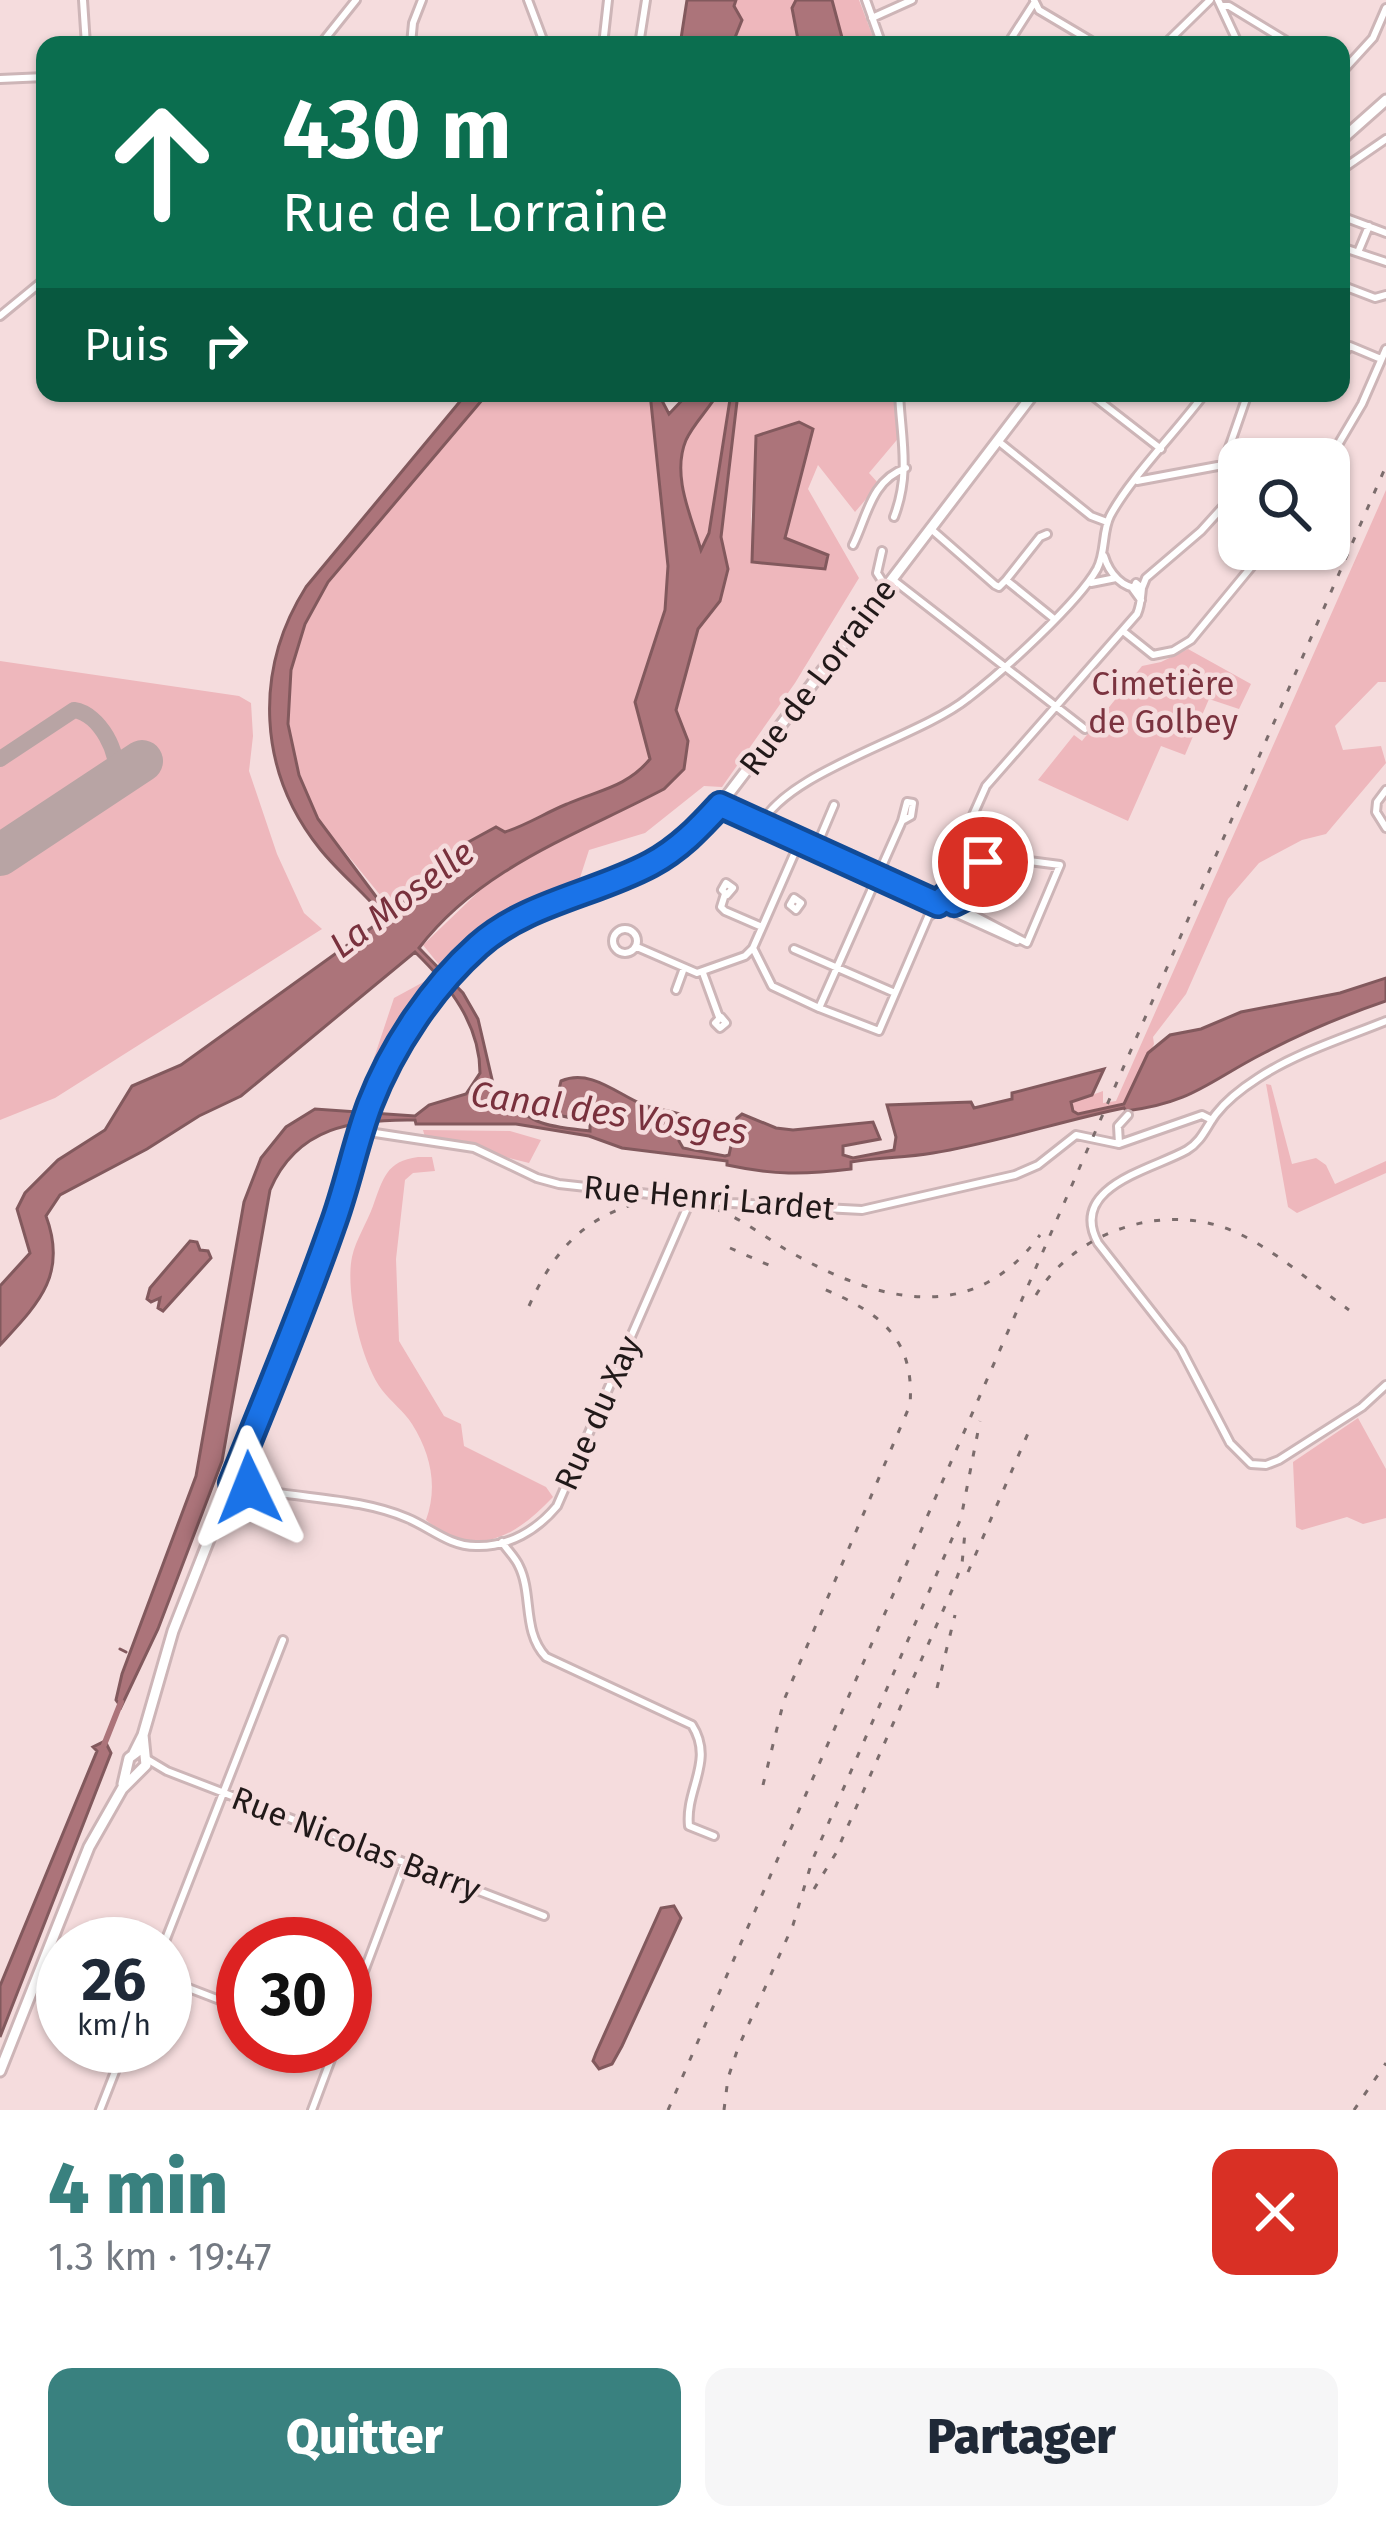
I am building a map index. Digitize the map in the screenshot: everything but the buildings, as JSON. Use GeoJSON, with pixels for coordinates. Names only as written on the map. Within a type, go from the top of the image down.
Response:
{"type":"FeatureCollection","features":[{"type":"Feature","properties":{"kind":"main road"},"geometry":{"type":"LineString","coordinates":[[1350,132],[1386,100]]}},
{"type":"Feature","properties":{"kind":"main road","name":"Rue de Lorraine"},"geometry":{"type":"LineString","coordinates":[[362,1129],[389,1064],[456,969],[502,928],[624,878],[670,853],[720,805],[1027,402]]}},
{"type":"Feature","properties":{"kind":"main road"},"geometry":{"type":"LineString","coordinates":[[0,2071],[89,1846],[142,1762],[143,1735],[159,1667],[333,1225],[362,1129]]}},
{"type":"Feature","properties":{"kind":"main road"},"geometry":{"type":"LineString","coordinates":[[122,1789],[128,1764],[142,1762]]}},
{"type":"Feature","properties":{"kind":"street"},"geometry":{"type":"LineString","coordinates":[[83,0],[85,36]]}},
{"type":"Feature","properties":{"kind":"street"},"geometry":{"type":"LineString","coordinates":[[327,36],[356,0]]}},
{"type":"Feature","properties":{"kind":"street"},"geometry":{"type":"LineString","coordinates":[[412,36],[422,0]]}},
{"type":"Feature","properties":{"kind":"street"},"geometry":{"type":"LineString","coordinates":[[528,0],[541,36]]}},
{"type":"Feature","properties":{"kind":"street"},"geometry":{"type":"LineString","coordinates":[[604,36],[608,0]]}},
{"type":"Feature","properties":{"kind":"street"},"geometry":{"type":"LineString","coordinates":[[640,36],[646,0]]}},
{"type":"Feature","properties":{"kind":"street"},"geometry":{"type":"LineString","coordinates":[[866,0],[879,36]]}},
{"type":"Feature","properties":{"kind":"street"},"geometry":{"type":"LineString","coordinates":[[872,18],[912,0]]}},
{"type":"Feature","properties":{"kind":"street"},"geometry":{"type":"LineString","coordinates":[[1013,36],[1035,1]]}},
{"type":"Feature","properties":{"kind":"street"},"geometry":{"type":"LineString","coordinates":[[1035,1],[1039,10],[1083,36]]}},
{"type":"Feature","properties":{"kind":"street"},"geometry":{"type":"LineString","coordinates":[[1175,36],[1216,2]]}},
{"type":"Feature","properties":{"kind":"street"},"geometry":{"type":"LineString","coordinates":[[1216,2],[1234,36]]}},
{"type":"Feature","properties":{"kind":"street"},"geometry":{"type":"LineString","coordinates":[[1216,2],[1278,36]]}},
{"type":"Feature","properties":{"kind":"street"},"geometry":{"type":"LineString","coordinates":[[1350,62],[1378,27],[1383,12]]}},
{"type":"Feature","properties":{"kind":"street"},"geometry":{"type":"LineString","coordinates":[[0,79],[36,77]]}},
{"type":"Feature","properties":{"kind":"street"},"geometry":{"type":"LineString","coordinates":[[1350,164],[1386,139]]}},
{"type":"Feature","properties":{"kind":"street"},"geometry":{"type":"LineString","coordinates":[[1350,219],[1386,233]]}},
{"type":"Feature","properties":{"kind":"street"},"geometry":{"type":"LineString","coordinates":[[1359,251],[1369,226]]}},
{"type":"Feature","properties":{"kind":"street"},"geometry":{"type":"LineString","coordinates":[[1350,249],[1386,262]]}},
{"type":"Feature","properties":{"kind":"street"},"geometry":{"type":"LineString","coordinates":[[0,316],[36,286]]}},
{"type":"Feature","properties":{"kind":"street"},"geometry":{"type":"LineString","coordinates":[[1350,288],[1375,298],[1386,295]]}},
{"type":"Feature","properties":{"kind":"street"},"geometry":{"type":"LineString","coordinates":[[1350,346],[1381,359]]}},
{"type":"Feature","properties":{"kind":"street"},"geometry":{"type":"LineString","coordinates":[[1342,438],[1386,349]]}},
{"type":"Feature","properties":{"kind":"street"},"geometry":{"type":"LineString","coordinates":[[894,517],[906,469],[900,402]]}},
{"type":"Feature","properties":{"kind":"street"},"geometry":{"type":"LineString","coordinates":[[1101,402],[1161,449]]}},
{"type":"Feature","properties":{"kind":"street"},"geometry":{"type":"LineString","coordinates":[[1106,574],[1107,522],[1198,402]]}},
{"type":"Feature","properties":{"kind":"street"},"geometry":{"type":"LineString","coordinates":[[1137,481],[1223,465],[1246,402]]}},
{"type":"Feature","properties":{"kind":"street"},"geometry":{"type":"LineString","coordinates":[[998,441],[1091,516],[1107,522]]}},
{"type":"Feature","properties":{"kind":"street"},"geometry":{"type":"LineString","coordinates":[[853,545],[874,495],[888,476],[906,469]]}},
{"type":"Feature","properties":{"kind":"street"},"geometry":{"type":"LineString","coordinates":[[1135,586],[1218,512]]}},
{"type":"Feature","properties":{"kind":"street"},"geometry":{"type":"LineString","coordinates":[[931,529],[999,587],[1047,534]]}},
{"type":"Feature","properties":{"kind":"street"},"geometry":{"type":"LineString","coordinates":[[882,551],[877,573],[1085,729]]}},
{"type":"Feature","properties":{"kind":"street"},"geometry":{"type":"LineString","coordinates":[[760,826],[768,813],[806,784],[967,700],[1088,584],[1104,555]]}},
{"type":"Feature","properties":{"kind":"street"},"geometry":{"type":"LineString","coordinates":[[753,948],[772,986],[875,1033],[928,917],[940,903],[950,897],[953,906],[1027,944],[1060,865],[990,856],[966,897],[953,906],[945,913],[940,903],[941,887],[986,786],[1138,614],[1141,600],[1135,586],[1097,569]]}},
{"type":"Feature","properties":{"kind":"street"},"geometry":{"type":"LineString","coordinates":[[1123,632],[1153,655],[1183,646],[1248,570]]}},
{"type":"Feature","properties":{"kind":"street"},"geometry":{"type":"LineString","coordinates":[[1088,584],[1106,574]]}},
{"type":"Feature","properties":{"kind":"street"},"geometry":{"type":"LineString","coordinates":[[1006,580],[1053,618]]}},
{"type":"Feature","properties":{"kind":"street"},"geometry":{"type":"LineString","coordinates":[[1386,790],[1376,812],[1386,828]]}},
{"type":"Feature","properties":{"kind":"street"},"geometry":{"type":"LineString","coordinates":[[720,805],[940,903]]}},
{"type":"Feature","properties":{"kind":"street"},"geometry":{"type":"LineString","coordinates":[[815,850],[834,805]]}},
{"type":"Feature","properties":{"kind":"street"},"geometry":{"type":"LineString","coordinates":[[819,1008],[902,821]]}},
{"type":"Feature","properties":{"kind":"street"},"geometry":{"type":"LineString","coordinates":[[637,947],[703,973],[745,956],[753,948],[799,843]]}},
{"type":"Feature","properties":{"kind":"street"},"geometry":{"type":"LineString","coordinates":[[725,894],[721,907],[762,928]]}},
{"type":"Feature","properties":{"kind":"street"},"geometry":{"type":"LineString","coordinates":[[773,901],[790,905]]}},
{"type":"Feature","properties":{"kind":"street"},"geometry":{"type":"LineString","coordinates":[[620,930],[631,930],[638,939],[637,947],[630,953],[618,951],[614,936],[620,930]]}},
{"type":"Feature","properties":{"kind":"street"},"geometry":{"type":"LineString","coordinates":[[794,949],[895,993]]}},
{"type":"Feature","properties":{"kind":"street"},"geometry":{"type":"LineString","coordinates":[[676,990],[684,968]]}},
{"type":"Feature","properties":{"kind":"street"},"geometry":{"type":"LineString","coordinates":[[703,973],[719,1018]]}},
{"type":"Feature","properties":{"kind":"street"},"geometry":{"type":"LineString","coordinates":[[1386,1021],[1259,1077],[1212,1120],[1202,1137],[1105,1194],[1091,1217],[1098,1244],[1181,1349],[1231,1443],[1251,1464],[1279,1460],[1363,1407],[1386,1384]]}},
{"type":"Feature","properties":{"kind":"street"},"geometry":{"type":"LineString","coordinates":[[1119,1144],[1118,1126],[1128,1115]]}},
{"type":"Feature","properties":{"kind":"street","name":"Rue Henri Lardet"},"geometry":{"type":"LineString","coordinates":[[362,1129],[474,1148],[559,1184],[691,1199],[862,1210],[1015,1175],[1038,1165],[1076,1135],[1119,1144],[1202,1115],[1212,1120]]}},
{"type":"Feature","properties":{"kind":"street","name":"Rue du Xay"},"geometry":{"type":"LineString","coordinates":[[502,1542],[526,1534],[557,1505],[691,1199]]}},
{"type":"Feature","properties":{"kind":"street"},"geometry":{"type":"LineString","coordinates":[[232,1483],[405,1516],[453,1542],[475,1546],[502,1542],[521,1569],[530,1627],[546,1657],[692,1725],[699,1736],[703,1765],[689,1826],[713,1836]]}},
{"type":"Feature","properties":{"kind":"street"},"geometry":{"type":"LineString","coordinates":[[174,1917],[283,1640]]}},
{"type":"Feature","properties":{"kind":"street","name":"Rue Nicolas Barry"},"geometry":{"type":"LineString","coordinates":[[142,1762],[544,1916]]}},
{"type":"Feature","properties":{"kind":"street"},"geometry":{"type":"LineString","coordinates":[[372,1950],[405,1863]]}},
{"type":"Feature","properties":{"kind":"street"},"geometry":{"type":"LineString","coordinates":[[100,2110],[114,2073]]}},
{"type":"Feature","properties":{"kind":"street"},"geometry":{"type":"LineString","coordinates":[[312,2110],[326,2073]]}},
{"type":"Feature","properties":{"kind":"green space"},"geometry":{"type":"Polygon","coordinates":[[[736,0],[859,0],[873,36],[736,36],[742,20],[734,6],[736,0]]]}},
{"type":"Feature","properties":{"kind":"green space"},"geometry":{"type":"Polygon","coordinates":[[[480,402],[651,402],[668,566],[665,610],[635,702],[650,758],[612,787],[504,832],[496,827],[461,846],[454,863],[394,912],[318,819],[299,775],[288,724],[291,670],[305,624],[328,582],[480,402]]]}},
{"type":"Feature","properties":{"kind":"green space"},"geometry":{"type":"Polygon","coordinates":[[[712,402],[730,402],[709,533],[701,550],[680,468],[689,434],[712,402]]]}},
{"type":"Feature","properties":{"kind":"green space"},"geometry":{"type":"Polygon","coordinates":[[[737,402],[896,402],[901,435],[869,473],[879,484],[855,512],[818,465],[808,489],[859,578],[795,683],[722,787],[704,786],[645,833],[589,850],[576,890],[501,922],[445,972],[423,945],[498,873],[664,789],[683,769],[688,741],[676,710],[698,629],[720,601],[727,569],[721,537],[737,402]],[[799,422],[756,436],[753,562],[828,555],[785,539],[813,429],[799,422]]]}},
{"type":"Feature","properties":{"kind":"green space"},"geometry":{"type":"Polygon","coordinates":[[[1386,490],[1386,682],[1378,682],[1335,726],[1343,750],[1381,746],[1386,763],[1326,834],[1302,840],[1259,863],[1228,899],[1186,994],[1153,1037],[1127,1103],[1077,1114],[1070,1103],[1103,1091],[1103,1103],[1116,1101],[1386,490]]]}},
{"type":"Feature","properties":{"kind":"green space","name":"Cimetière de Golbey"},"geometry":{"type":"Polygon","coordinates":[[[1188,649],[1251,684],[1239,709],[1209,699],[1185,755],[1161,746],[1128,821],[1038,780],[1074,735],[1082,741],[1142,666],[1188,649]]]}},
{"type":"Feature","properties":{"kind":"green space"},"geometry":{"type":"Polygon","coordinates":[[[0,661],[239,696],[251,703],[249,771],[277,854],[304,913],[322,929],[55,1098],[0,1120],[0,661]]]}},
{"type":"Feature","properties":{"kind":"green space"},"geometry":{"type":"Polygon","coordinates":[[[429,979],[432,988],[375,1073],[370,1070],[394,998],[429,979]]]}},
{"type":"Feature","properties":{"kind":"green space"},"geometry":{"type":"Polygon","coordinates":[[[1266,1084],[1271,1085],[1292,1164],[1316,1158],[1326,1165],[1335,1184],[1386,1161],[1386,1173],[1297,1213],[1288,1207],[1266,1084]]]}},
{"type":"Feature","properties":{"kind":"green space"},"geometry":{"type":"Polygon","coordinates":[[[423,1130],[510,1131],[541,1140],[529,1163],[425,1137],[423,1130]]]}},
{"type":"Feature","properties":{"kind":"green space"},"geometry":{"type":"Polygon","coordinates":[[[418,1157],[432,1157],[435,1171],[413,1173],[405,1180],[396,1259],[399,1341],[444,1416],[461,1424],[464,1446],[546,1487],[553,1497],[524,1524],[493,1539],[461,1539],[426,1520],[432,1483],[424,1447],[409,1419],[374,1378],[356,1326],[350,1271],[356,1244],[387,1173],[418,1157]]]}},
{"type":"Feature","properties":{"kind":"green space"},"geometry":{"type":"Polygon","coordinates":[[[1358,1418],[1386,1469],[1386,1518],[1363,1524],[1347,1517],[1302,1530],[1296,1527],[1293,1462],[1358,1418]]]}},
{"type":"Feature","properties":{"kind":"water"},"geometry":{"type":"Polygon","coordinates":[[[687,0],[736,0],[734,6],[742,20],[736,36],[681,36],[687,0]]]}},
{"type":"Feature","properties":{"kind":"water"},"geometry":{"type":"Polygon","coordinates":[[[796,0],[832,0],[842,36],[797,36],[792,8],[796,0]]]}},
{"type":"Feature","properties":{"kind":"water"},"geometry":{"type":"Polygon","coordinates":[[[460,402],[480,402],[328,582],[305,624],[291,670],[288,724],[299,775],[318,819],[389,914],[454,863],[461,846],[496,827],[505,832],[612,787],[650,759],[635,702],[665,610],[668,566],[651,402],[663,402],[669,414],[680,402],[712,402],[689,434],[682,454],[684,496],[701,550],[709,533],[730,402],[737,402],[721,537],[728,569],[720,601],[698,629],[676,710],[688,741],[684,769],[664,789],[501,874],[471,895],[419,948],[463,993],[478,1019],[495,1092],[537,1121],[590,1131],[590,1122],[553,1114],[561,1081],[583,1078],[644,1105],[682,1115],[679,1141],[683,1148],[725,1156],[742,1114],[793,1130],[873,1122],[880,1139],[843,1146],[843,1155],[853,1158],[894,1150],[896,1137],[887,1105],[971,1102],[974,1108],[1104,1069],[1092,1095],[1071,1102],[1078,1114],[1124,1104],[1148,1053],[1170,1035],[1201,1029],[1241,1012],[1340,993],[1386,978],[1386,1001],[1293,1038],[1168,1102],[922,1155],[851,1162],[851,1169],[759,1171],[727,1165],[727,1161],[622,1148],[589,1136],[516,1124],[371,1122],[312,1139],[282,1169],[270,1190],[222,1461],[158,1629],[121,1707],[116,1700],[122,1674],[196,1476],[244,1202],[261,1158],[286,1127],[315,1109],[415,1116],[429,1105],[466,1094],[480,1073],[468,1022],[451,992],[415,952],[241,1096],[60,1195],[46,1216],[53,1255],[46,1287],[0,1345],[0,1286],[30,1253],[17,1209],[25,1193],[58,1160],[105,1130],[132,1086],[181,1065],[385,918],[328,858],[299,819],[274,754],[271,687],[277,653],[306,587],[460,402]]]}},
{"type":"Feature","properties":{"kind":"water"},"geometry":{"type":"Polygon","coordinates":[[[799,422],[813,429],[785,538],[828,555],[825,569],[752,562],[756,436],[799,422]]]}},
{"type":"Feature","properties":{"kind":"water"},"geometry":{"type":"Polygon","coordinates":[[[190,1241],[197,1242],[211,1258],[163,1311],[158,1308],[160,1298],[147,1299],[150,1288],[190,1241]]]}},
{"type":"Feature","properties":{"kind":"water"},"geometry":{"type":"Polygon","coordinates":[[[105,1741],[111,1753],[47,1917],[36,1917],[36,1945],[0,2037],[0,1986],[97,1751],[93,1747],[105,1741]]]}},
{"type":"Feature","properties":{"kind":"water"},"geometry":{"type":"Polygon","coordinates":[[[674,1906],[681,1918],[622,2046],[612,2064],[599,2069],[593,2061],[596,2053],[661,1908],[674,1906]]]}},
{"type":"Feature","properties":{"kind":"waterway"},"geometry":{"type":"LineString","coordinates":[[520,1099],[539,1110],[558,1111]]}},
{"type":"Feature","properties":{"kind":"waterway"},"geometry":{"type":"LineString","coordinates":[[120,1649],[126,1652]]}},
{"type":"Feature","properties":{"kind":"waterway","name":"Canal des Vosges"},"geometry":{"type":"LineString","coordinates":[[104,1745],[121,1702]]}},
{"type":"Feature","properties":{"kind":"taxiway"},"geometry":{"type":"LineString","coordinates":[[0,759],[74,710],[92,719],[106,736],[115,757],[116,778]]}},
{"type":"Feature","properties":{"kind":"runway"},"geometry":{"type":"LineString","coordinates":[[0,855],[142,761]]}},
{"type":"Feature","properties":{"kind":"railway"},"geometry":{"type":"LineString","coordinates":[[668,2110],[1386,466]]}},
{"type":"Feature","properties":{"kind":"railway"},"geometry":{"type":"LineString","coordinates":[[612,1202],[663,1199],[713,1208],[852,1282],[920,1297],[952,1295],[983,1284],[1013,1265],[1040,1235]]}},
{"type":"Feature","properties":{"kind":"railway"},"geometry":{"type":"LineString","coordinates":[[529,1306],[547,1271],[570,1242],[598,1220],[634,1204]]}},
{"type":"Feature","properties":{"kind":"railway"},"geometry":{"type":"LineString","coordinates":[[1036,1295],[1073,1254],[1097,1239],[1150,1221],[1178,1219],[1249,1238],[1349,1310]]}},
{"type":"Feature","properties":{"kind":"railway"},"geometry":{"type":"LineString","coordinates":[[730,1248],[773,1267]]}},
{"type":"Feature","properties":{"kind":"railway"},"geometry":{"type":"LineString","coordinates":[[763,1785],[784,1700],[910,1405],[907,1362],[890,1331],[862,1308],[824,1289]]}},
{"type":"Feature","properties":{"kind":"railway"},"geometry":{"type":"LineString","coordinates":[[724,2110],[738,2048],[793,1925],[812,1861],[961,1518],[980,1421]]}},
{"type":"Feature","properties":{"kind":"railway"},"geometry":{"type":"LineString","coordinates":[[968,1572],[1032,1424]]}},
{"type":"Feature","properties":{"kind":"railway"},"geometry":{"type":"LineString","coordinates":[[814,1889],[836,1853],[953,1588],[962,1564],[965,1532]]}},
{"type":"Feature","properties":{"kind":"railway"},"geometry":{"type":"LineString","coordinates":[[937,1688],[955,1615]]}},
{"type":"Feature","properties":{"kind":"railway"},"geometry":{"type":"LineString","coordinates":[[1354,2110],[1386,2063]]}},
{"type":"Feature","properties":{"kind":"route"},"geometry":{"type":"LineString","coordinates":[[249,1488],[232,1483],[333,1225],[370,1104],[424,1010],[489,937],[535,912],[650,865],[692,835],[720,805],[938,904],[944,897],[954,903],[966,897],[983,862]]}},
{"type":"Feature","properties":{"kind":"water label","name":"La Moselle"},"geometry":{"type":"Point","coordinates":[402,899]}}]}
